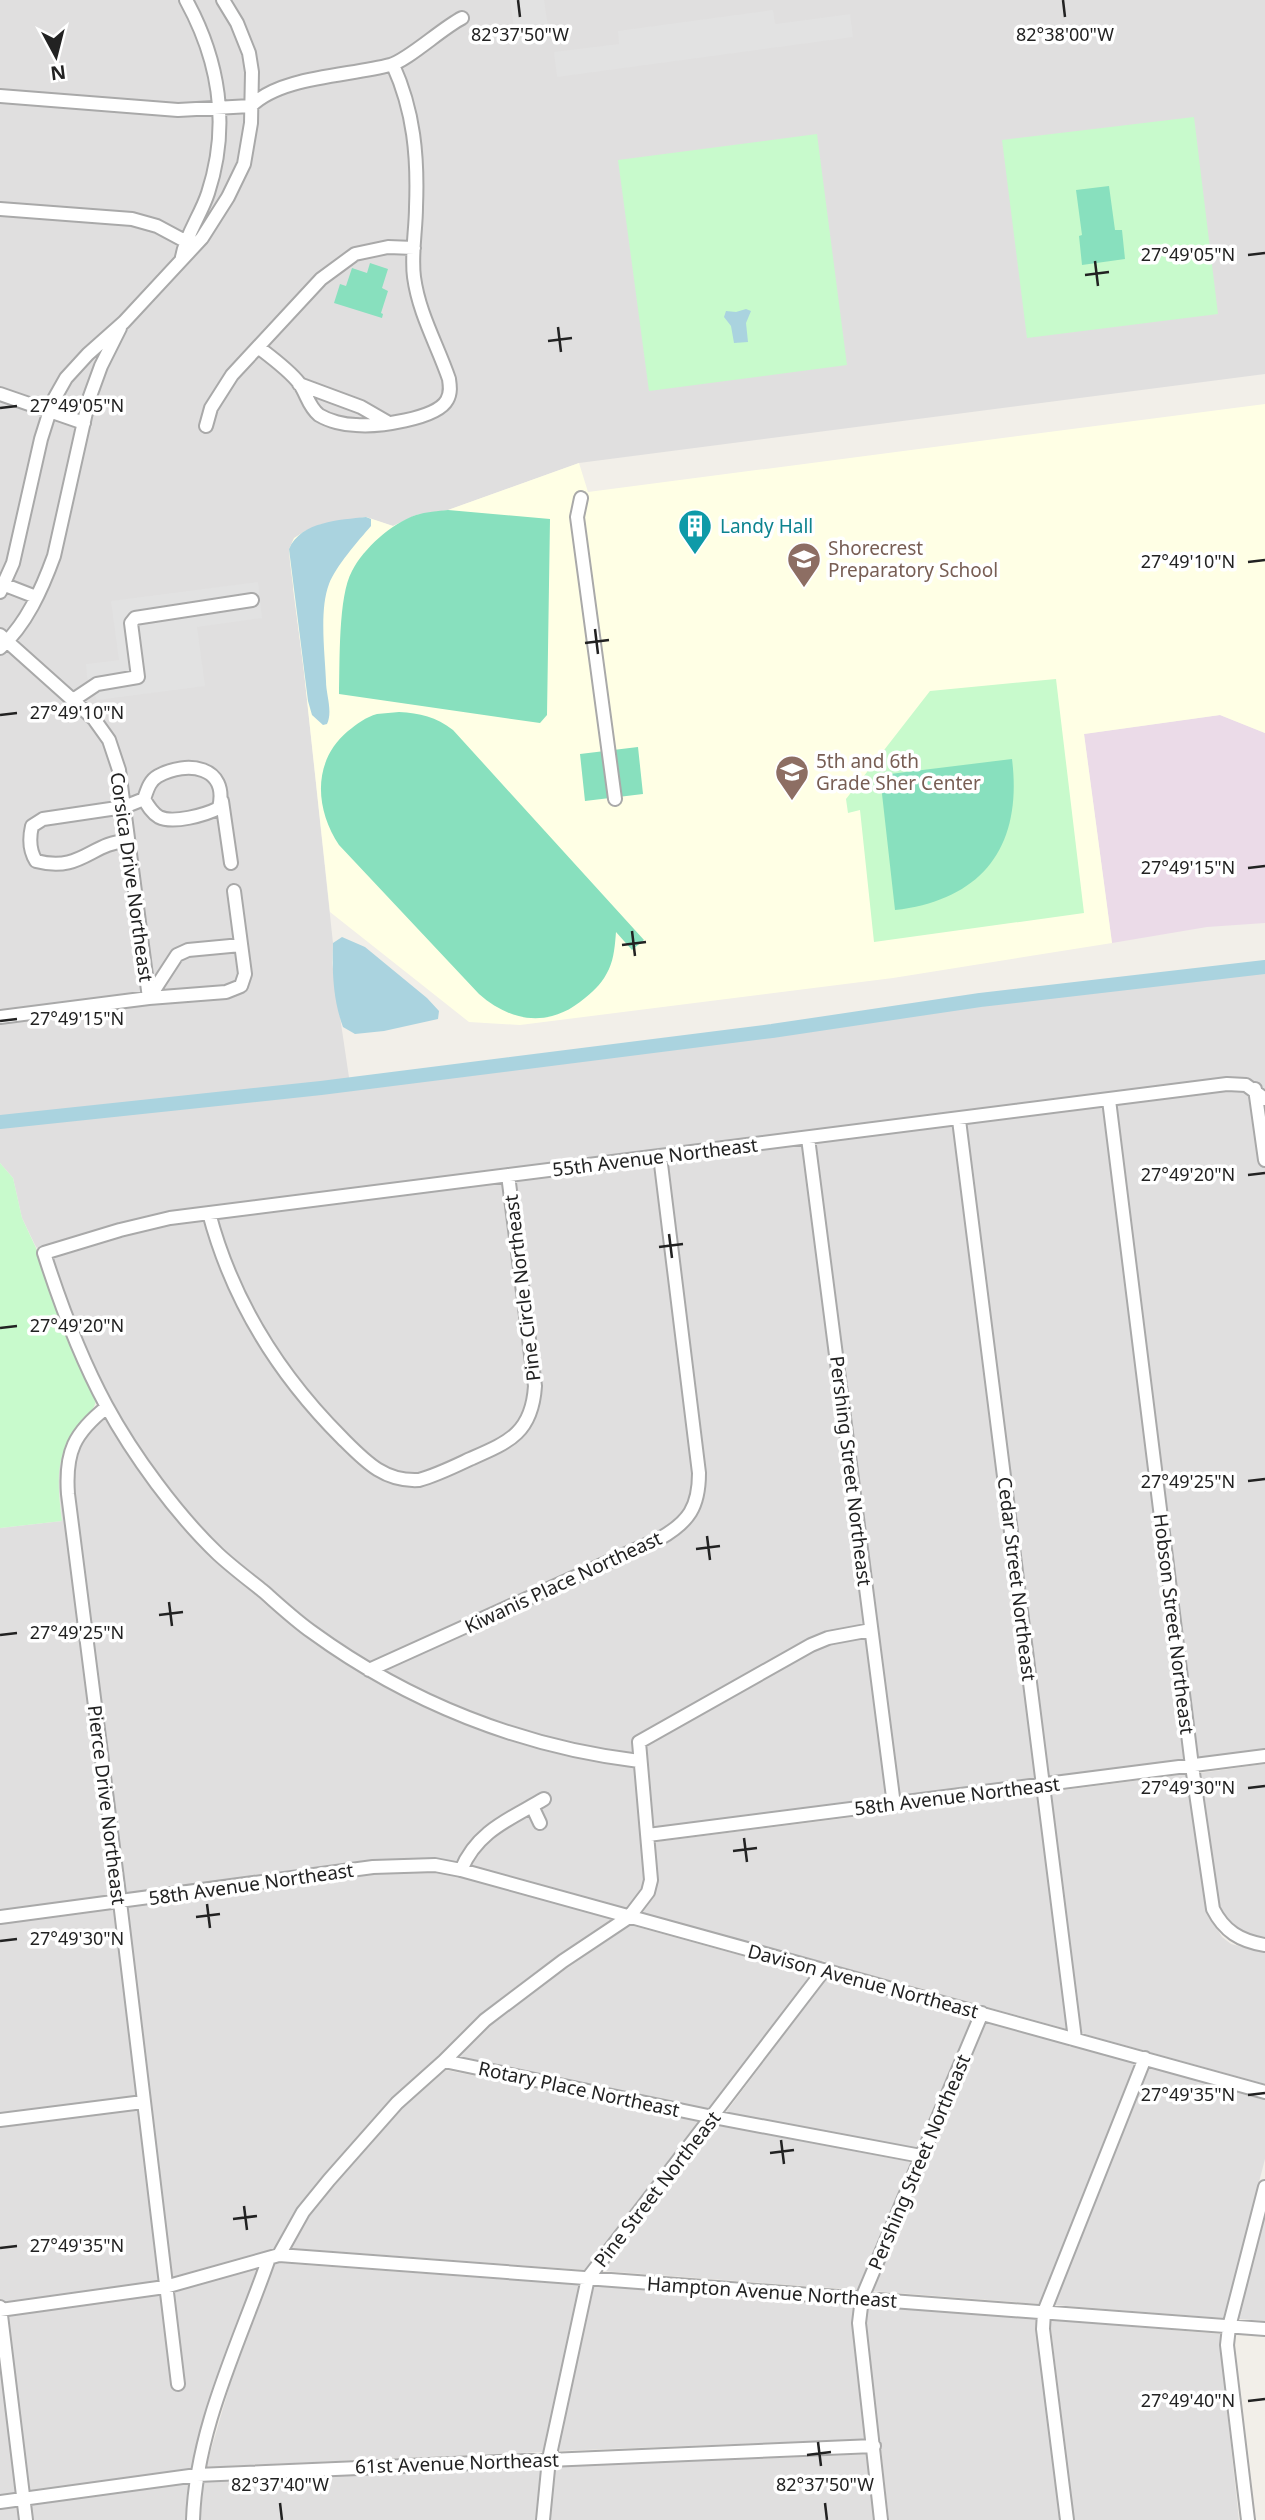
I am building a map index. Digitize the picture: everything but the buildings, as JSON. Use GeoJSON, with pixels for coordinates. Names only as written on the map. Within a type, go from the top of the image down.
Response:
{"type":"FeatureCollection","features":[{"type":"Feature","properties":{"kind":"street"},"geometry":{"type":"LineString","coordinates":[[182,257],[185,241],[200,214],[215,170],[221,121],[209,51],[186,0]]}},
{"type":"Feature","properties":{"kind":"street"},"geometry":{"type":"LineString","coordinates":[[36,597],[1,586],[13,564],[41,439],[66,378],[124,322],[202,238],[228,197],[244,164],[256,102],[249,53],[237,23],[223,0]]}},
{"type":"Feature","properties":{"kind":"street"},"geometry":{"type":"LineString","coordinates":[[0,96],[178,110],[256,102],[291,85],[393,65],[462,18]]}},
{"type":"Feature","properties":{"kind":"street"},"geometry":{"type":"LineString","coordinates":[[299,383],[311,408],[332,421],[355,425],[426,416],[447,401],[450,391],[444,364],[420,307],[414,275],[417,181],[415,137],[404,88],[393,65]]}},
{"type":"Feature","properties":{"kind":"street"},"geometry":{"type":"LineString","coordinates":[[0,209],[132,219],[157,226],[185,241],[202,238]]}},
{"type":"Feature","properties":{"kind":"street"},"geometry":{"type":"LineString","coordinates":[[206,426],[211,408],[220,392],[247,357],[321,279],[355,254],[388,247],[414,248]]}},
{"type":"Feature","properties":{"kind":"street"},"geometry":{"type":"LineString","coordinates":[[3,641],[21,624],[54,556],[84,423],[101,366],[124,322]]}},
{"type":"Feature","properties":{"kind":"street"},"geometry":{"type":"LineString","coordinates":[[258,347],[299,383],[361,407],[387,422]]}},
{"type":"Feature","properties":{"kind":"street"},"geometry":{"type":"LineString","coordinates":[[0,394],[84,423]]}},
{"type":"Feature","properties":{"kind":"street"},"geometry":{"type":"LineString","coordinates":[[581,498],[577,517],[615,799]]}},
{"type":"Feature","properties":{"kind":"street"},"geometry":{"type":"LineString","coordinates":[[72,700],[97,684],[138,677],[131,623],[135,618],[252,600]]}},
{"type":"Feature","properties":{"kind":"street","name":"Corsica Drive Northeast"},"geometry":{"type":"LineString","coordinates":[[3,641],[93,719],[109,740],[119,770],[149,998]]}},
{"type":"Feature","properties":{"kind":"street"},"geometry":{"type":"LineString","coordinates":[[128,841],[112,841],[89,856],[63,864],[36,861],[31,853],[30,836],[32,826],[43,819],[124,807],[144,799],[149,785],[157,776],[181,769],[199,768],[210,771],[219,782],[231,863]]}},
{"type":"Feature","properties":{"kind":"street"},"geometry":{"type":"LineString","coordinates":[[144,799],[153,813],[161,819],[207,814],[219,808],[222,797]]}},
{"type":"Feature","properties":{"kind":"street"},"geometry":{"type":"LineString","coordinates":[[0,1017],[149,998],[226,992],[241,986],[245,974],[234,891]]}},
{"type":"Feature","properties":{"kind":"street"},"geometry":{"type":"LineString","coordinates":[[149,998],[177,955],[187,950],[241,945]]}},
{"type":"Feature","properties":{"kind":"street","name":"55th Avenue Northeast"},"geometry":{"type":"LineString","coordinates":[[107,1407],[70,1329],[44,1253],[149,1223],[209,1213],[1227,1084],[1246,1085],[1255,1089]]}},
{"type":"Feature","properties":{"kind":"street"},"geometry":{"type":"LineString","coordinates":[[1255,1089],[1265,1099]]}},
{"type":"Feature","properties":{"kind":"street"},"geometry":{"type":"LineString","coordinates":[[1255,1089],[1265,1160]]}},
{"type":"Feature","properties":{"kind":"street","name":"Hobson Street Northeast"},"geometry":{"type":"LineString","coordinates":[[1109,1100],[1192,1766],[1213,1909],[1219,1921],[1231,1933],[1247,1941],[1265,1945]]}},
{"type":"Feature","properties":{"kind":"street","name":"Cedar Street Northeast"},"geometry":{"type":"LineString","coordinates":[[959,1120],[1075,2039]]}},
{"type":"Feature","properties":{"kind":"street","name":"Pershing Street Northeast"},"geometry":{"type":"LineString","coordinates":[[808,1138],[894,1805]]}},
{"type":"Feature","properties":{"kind":"street","name":"Kiwanis Place Northeast"},"geometry":{"type":"LineString","coordinates":[[369,1670],[659,1539],[680,1525],[693,1510],[698,1499],[699,1473],[660,1156]]}},
{"type":"Feature","properties":{"kind":"street","name":"Pine Circle Northeast"},"geometry":{"type":"LineString","coordinates":[[209,1213],[232,1281],[268,1348],[304,1399],[380,1473],[406,1481],[419,1480],[499,1447],[514,1437],[531,1414],[535,1386],[508,1175]]}},
{"type":"Feature","properties":{"kind":"street"},"geometry":{"type":"LineString","coordinates":[[107,1407],[162,1489],[218,1554],[310,1631],[369,1670],[476,1721],[560,1748],[639,1761]]}},
{"type":"Feature","properties":{"kind":"street","name":"Pierce Drive Northeast"},"geometry":{"type":"LineString","coordinates":[[107,1407],[82,1430],[73,1445],[66,1476],[178,2384]]}},
{"type":"Feature","properties":{"kind":"street"},"geometry":{"type":"LineString","coordinates":[[193,2520],[202,2450],[224,2378],[274,2256],[303,2213],[329,2179],[397,2103],[485,2020],[520,1992],[629,1917],[648,1892],[651,1880],[639,1742],[811,1645],[828,1638],[871,1630]]}},
{"type":"Feature","properties":{"kind":"street","name":"58th Avenue Northeast"},"geometry":{"type":"LineString","coordinates":[[648,1835],[1265,1756]]}},
{"type":"Feature","properties":{"kind":"street"},"geometry":{"type":"LineString","coordinates":[[461,1870],[466,1858],[482,1837],[544,1799]]}},
{"type":"Feature","properties":{"kind":"street"},"geometry":{"type":"LineString","coordinates":[[532,1806],[540,1822]]}},
{"type":"Feature","properties":{"kind":"street","name":"58th Avenue Northeast"},"geometry":{"type":"LineString","coordinates":[[0,1917],[373,1867],[435,1865],[461,1870]]}},
{"type":"Feature","properties":{"kind":"street","name":"Davison Avenue Northeast"},"geometry":{"type":"LineString","coordinates":[[461,1870],[1265,2092]]}},
{"type":"Feature","properties":{"kind":"street","name":"Pine Street Northeast"},"geometry":{"type":"LineString","coordinates":[[543,2520],[549,2459],[588,2278],[824,1970]]}},
{"type":"Feature","properties":{"kind":"street","name":"Pershing Street Northeast"},"geometry":{"type":"LineString","coordinates":[[881,2520],[859,2323],[862,2298],[982,2013]]}},
{"type":"Feature","properties":{"kind":"street"},"geometry":{"type":"LineString","coordinates":[[1067,2520],[1043,2329],[1044,2312],[1145,2058]]}},
{"type":"Feature","properties":{"kind":"street","name":"Rotary Place Northeast"},"geometry":{"type":"LineString","coordinates":[[444,2061],[713,2117],[921,2156]]}},
{"type":"Feature","properties":{"kind":"street"},"geometry":{"type":"LineString","coordinates":[[0,2120],[143,2102]]}},
{"type":"Feature","properties":{"kind":"street"},"geometry":{"type":"LineString","coordinates":[[1248,2520],[1227,2344],[1265,2187]]}},
{"type":"Feature","properties":{"kind":"street","name":"Hampton Avenue Northeast"},"geometry":{"type":"LineString","coordinates":[[0,2309],[165,2287],[274,2256],[1265,2329]]}},
{"type":"Feature","properties":{"kind":"street"},"geometry":{"type":"LineString","coordinates":[[0,2309],[26,2520]]}},
{"type":"Feature","properties":{"kind":"street","name":"61st Avenue Northeast"},"geometry":{"type":"LineString","coordinates":[[0,2502],[197,2474],[874,2446]]}},
{"type":"Feature","properties":{"kind":"shaded area"},"geometry":{"type":"Polygon","coordinates":[[[0,0],[1265,0],[1265,374],[579,463],[448,510],[416,515],[393,526],[366,517],[319,525],[293,589],[333,943],[332,963],[350,1084],[772,1031],[980,1000],[1265,967],[1265,1756],[648,1835],[651,1880],[640,1904],[563,1961],[397,2103],[269,2258],[224,2378],[193,2520],[0,2520],[0,1528],[62,1521],[58,1482],[59,1463],[64,1448],[87,1417],[107,1407],[44,1253],[36,1247],[22,1218],[13,1178],[0,1163],[0,0]]]}},
{"type":"Feature","properties":{"kind":"shaded area"},"geometry":{"type":"Polygon","coordinates":[[[510,0],[544,0],[550,40],[516,45],[510,0]]]}},
{"type":"Feature","properties":{"kind":"shaded area"},"geometry":{"type":"Polygon","coordinates":[[[773,10],[775,24],[850,14],[853,37],[557,77],[554,52],[619,44],[618,31],[773,10]]]}},
{"type":"Feature","properties":{"kind":"shaded area"},"geometry":{"type":"Polygon","coordinates":[[[1265,404],[1265,733],[1220,715],[1084,734],[1112,943],[893,978],[520,1025],[469,1022],[330,912],[289,549],[294,538],[305,531],[319,525],[366,517],[393,526],[416,515],[448,510],[579,463],[588,492],[1265,404]]]}},
{"type":"Feature","properties":{"kind":"shaded area"},"geometry":{"type":"Polygon","coordinates":[[[258,582],[262,618],[197,627],[205,686],[97,700],[87,677],[86,664],[119,660],[111,601],[258,582]]]}},
{"type":"Feature","properties":{"kind":"shaded area"},"geometry":{"type":"Polygon","coordinates":[[[1220,715],[1265,733],[1265,923],[1207,927],[1112,943],[1084,734],[1220,715]]]}},
{"type":"Feature","properties":{"kind":"shaded area"},"geometry":{"type":"Polygon","coordinates":[[[1265,1764],[1265,1937],[1248,1934],[1235,1927],[1219,1906],[1200,1773],[1265,1764]]]}},
{"type":"Feature","properties":{"kind":"shaded area"},"geometry":{"type":"Polygon","coordinates":[[[1186,1774],[1206,1910],[1222,1937],[1231,1944],[1265,1953],[1265,2084],[1081,2033],[1050,1792],[1186,1774]]]}},
{"type":"Feature","properties":{"kind":"shaded area"},"geometry":{"type":"Polygon","coordinates":[[[1037,1794],[1067,2029],[823,1960],[821,1962],[642,1913],[654,1897],[658,1882],[655,1842],[1037,1794]]]}},
{"type":"Feature","properties":{"kind":"shaded area"},"geometry":{"type":"Polygon","coordinates":[[[630,1925],[811,1975],[710,2109],[458,2057],[489,2026],[524,1998],[630,1925]]]}},
{"type":"Feature","properties":{"kind":"shaded area"},"geometry":{"type":"Polygon","coordinates":[[[826,1979],[972,2019],[917,2148],[726,2112],[826,1979]]]}},
{"type":"Feature","properties":{"kind":"shaded area"},"geometry":{"type":"Polygon","coordinates":[[[986,2022],[1135,2063],[1040,2304],[872,2291],[986,2022]]]}},
{"type":"Feature","properties":{"kind":"shaded area"},"geometry":{"type":"Polygon","coordinates":[[[1149,2067],[1265,2100],[1265,2159],[1224,2318],[1054,2305],[1149,2067]]]}},
{"type":"Feature","properties":{"kind":"shaded area"},"geometry":{"type":"Polygon","coordinates":[[[446,2070],[700,2122],[586,2270],[290,2248],[308,2217],[367,2147],[402,2109],[446,2070]]]}},
{"type":"Feature","properties":{"kind":"shaded area"},"geometry":{"type":"Polygon","coordinates":[[[716,2125],[911,2162],[857,2290],[603,2271],[716,2125]]]}},
{"type":"Feature","properties":{"kind":"shaded area"},"geometry":{"type":"Polygon","coordinates":[[[1265,2215],[1265,2321],[1238,2319],[1265,2215]]]}},
{"type":"Feature","properties":{"kind":"shaded area"},"geometry":{"type":"Polygon","coordinates":[[[274,2264],[580,2285],[543,2452],[206,2467],[231,2381],[274,2264]]]}},
{"type":"Feature","properties":{"kind":"shaded area"},"geometry":{"type":"Polygon","coordinates":[[[594,2286],[854,2305],[852,2324],[866,2439],[558,2451],[594,2286]]]}},
{"type":"Feature","properties":{"kind":"shaded area"},"geometry":{"type":"Polygon","coordinates":[[[868,2306],[1037,2319],[1061,2520],[889,2520],[866,2324],[868,2306]]]}},
{"type":"Feature","properties":{"kind":"shaded area"},"geometry":{"type":"Polygon","coordinates":[[[1050,2320],[1221,2334],[1239,2520],[1074,2520],[1050,2320]]]}},
{"type":"Feature","properties":{"kind":"shaded area"},"geometry":{"type":"Polygon","coordinates":[[[868,2454],[875,2520],[550,2520],[555,2467],[868,2454]]]}},
{"type":"Feature","properties":{"kind":"shaded area"},"geometry":{"type":"Polygon","coordinates":[[[541,2467],[536,2520],[200,2520],[203,2482],[541,2467]]]}},
{"type":"Feature","properties":{"kind":"green space"},"geometry":{"type":"Polygon","coordinates":[[[1194,117],[1218,314],[1027,338],[1002,140],[1194,117]]]}},
{"type":"Feature","properties":{"kind":"green space"},"geometry":{"type":"Polygon","coordinates":[[[817,134],[847,365],[649,391],[618,160],[817,134]]]}},
{"type":"Feature","properties":{"kind":"green space"},"geometry":{"type":"Polygon","coordinates":[[[1109,186],[1115,230],[1122,230],[1125,259],[1082,265],[1079,236],[1082,235],[1076,190],[1109,186]]]}},
{"type":"Feature","properties":{"kind":"green space"},"geometry":{"type":"Polygon","coordinates":[[[370,263],[388,269],[382,288],[388,291],[382,318],[334,303],[340,284],[346,286],[352,268],[367,273],[370,263]]]}},
{"type":"Feature","properties":{"kind":"green space"},"geometry":{"type":"Polygon","coordinates":[[[448,510],[550,519],[547,715],[540,723],[339,694],[344,596],[347,582],[357,562],[397,524],[416,515],[448,510]]]}},
{"type":"Feature","properties":{"kind":"green space"},"geometry":{"type":"Polygon","coordinates":[[[1056,679],[1084,913],[874,942],[860,810],[848,813],[846,799],[930,691],[1056,679]]]}},
{"type":"Feature","properties":{"kind":"green space"},"geometry":{"type":"Polygon","coordinates":[[[399,712],[428,716],[453,730],[644,940],[632,950],[616,932],[607,974],[596,988],[572,1008],[545,1018],[531,1018],[518,1016],[492,1004],[479,994],[339,845],[325,816],[322,801],[323,771],[328,756],[336,743],[362,721],[377,714],[399,712]]]}},
{"type":"Feature","properties":{"kind":"green space"},"geometry":{"type":"Polygon","coordinates":[[[638,747],[643,794],[585,801],[580,754],[638,747]]]}},
{"type":"Feature","properties":{"kind":"green space"},"geometry":{"type":"Polygon","coordinates":[[[1012,759],[1014,790],[1011,818],[1003,843],[990,864],[973,881],[952,895],[895,910],[881,785],[890,774],[1012,759]]]}},
{"type":"Feature","properties":{"kind":"green space"},"geometry":{"type":"Polygon","coordinates":[[[0,1163],[13,1178],[22,1218],[96,1401],[90,1414],[74,1431],[63,1452],[59,1474],[62,1521],[0,1528],[0,1163]]]}},
{"type":"Feature","properties":{"kind":"water"},"geometry":{"type":"Polygon","coordinates":[[[726,311],[751,311],[746,323],[748,342],[734,343],[731,326],[724,317],[726,311]]]}},
{"type":"Feature","properties":{"kind":"water"},"geometry":{"type":"Polygon","coordinates":[[[366,517],[371,519],[371,526],[337,569],[326,595],[323,632],[329,714],[327,724],[323,725],[312,715],[308,701],[289,549],[302,533],[312,527],[366,517]]]}},
{"type":"Feature","properties":{"kind":"water"},"geometry":{"type":"Polygon","coordinates":[[[342,937],[365,947],[427,998],[439,1011],[438,1019],[384,1031],[355,1034],[343,1027],[335,996],[333,964],[333,943],[342,937]]]}},
{"type":"Feature","properties":{"kind":"waterway"},"geometry":{"type":"LineString","coordinates":[[0,1122],[321,1088],[772,1031],[980,1000],[1265,967]]}},
{"type":"Feature","properties":{"kind":"place","name":"Landy Hall"},"geometry":{"type":"Point","coordinates":[695,556]}},
{"type":"Feature","properties":{"kind":"place","name":"Shorecrest Preparatory School"},"geometry":{"type":"Point","coordinates":[804,589]}},
{"type":"Feature","properties":{"kind":"place","name":"5th and 6th Grade Sher Center"},"geometry":{"type":"Point","coordinates":[792,802]}}]}
